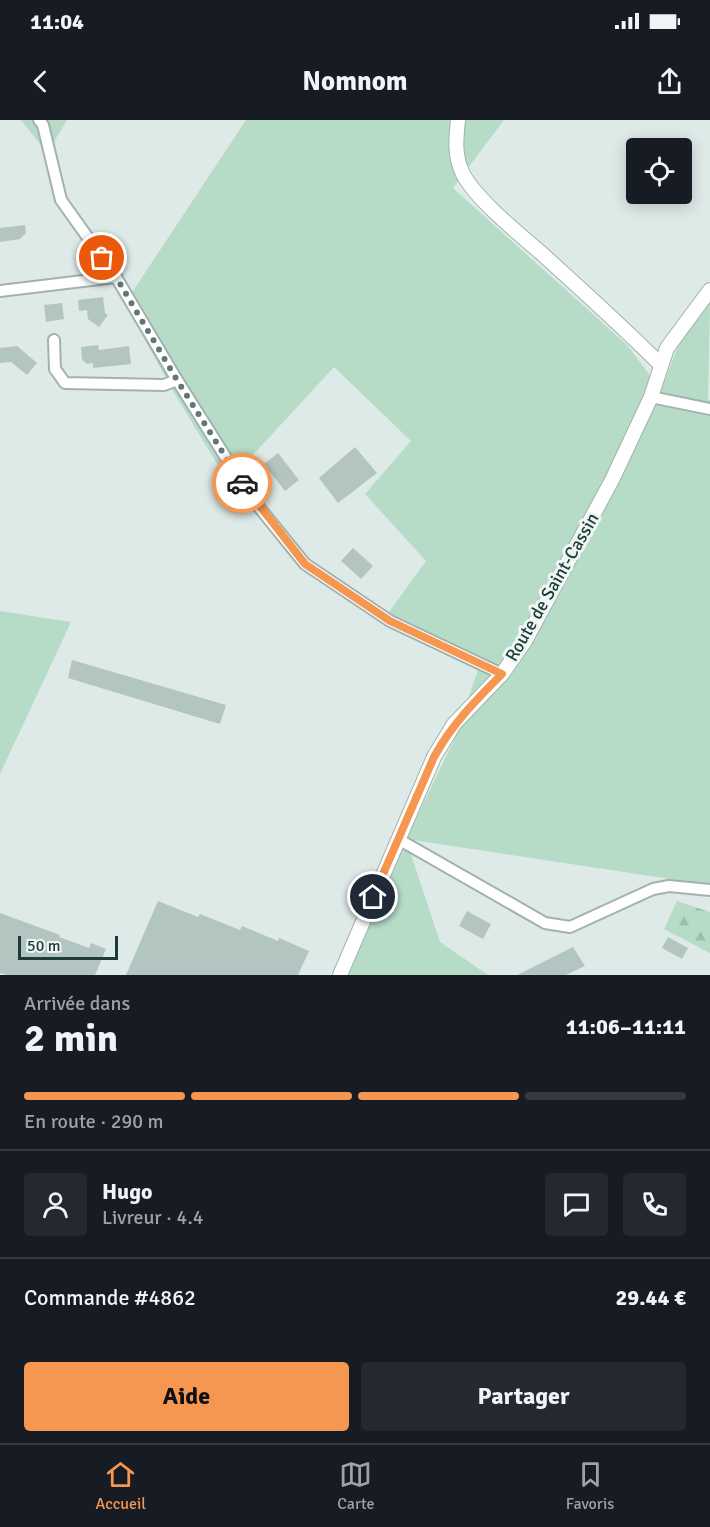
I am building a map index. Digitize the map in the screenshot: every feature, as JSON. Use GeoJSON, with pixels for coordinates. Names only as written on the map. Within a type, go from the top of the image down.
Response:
{"type":"FeatureCollection","features":[{"type":"Feature","properties":{"kind":"street"},"geometry":{"type":"LineString","coordinates":[[39,120],[43,125],[61,200],[116,277],[250,496],[305,564],[390,621],[502,674]]}},
{"type":"Feature","properties":{"kind":"street"},"geometry":{"type":"LineString","coordinates":[[458,120],[456,148],[458,162],[464,176],[475,190],[512,228],[661,365]]}},
{"type":"Feature","properties":{"kind":"street"},"geometry":{"type":"LineString","coordinates":[[0,291],[116,277]]}},
{"type":"Feature","properties":{"kind":"street","name":"Route de Saint-Cassin"},"geometry":{"type":"LineString","coordinates":[[340,975],[443,739],[454,724],[502,674],[525,641],[602,501],[651,398],[667,348],[710,290]]}},
{"type":"Feature","properties":{"kind":"street"},"geometry":{"type":"LineString","coordinates":[[54,340],[55,369],[65,384],[164,385],[177,380]]}},
{"type":"Feature","properties":{"kind":"street"},"geometry":{"type":"LineString","coordinates":[[651,398],[710,409]]}},
{"type":"Feature","properties":{"kind":"street"},"geometry":{"type":"LineString","coordinates":[[398,839],[545,923],[570,927],[653,889],[669,886],[710,890]]}},
{"type":"Feature","properties":{"kind":"green space"},"geometry":{"type":"Polygon","coordinates":[[[21,120],[67,120],[47,153],[21,120]]]}},
{"type":"Feature","properties":{"kind":"green space"},"geometry":{"type":"Polygon","coordinates":[[[246,120],[504,120],[453,188],[627,345],[661,390],[682,336],[710,303],[708,399],[710,400],[710,885],[406,839],[455,738],[478,670],[381,623],[426,561],[365,494],[411,441],[334,367],[228,482],[173,391],[125,303],[246,120]]]}},
{"type":"Feature","properties":{"kind":"green space"},"geometry":{"type":"Polygon","coordinates":[[[0,611],[71,622],[0,774],[0,611]]]}},
{"type":"Feature","properties":{"kind":"green space"},"geometry":{"type":"Polygon","coordinates":[[[406,839],[440,942],[488,975],[345,975],[406,839]]]}},
{"type":"Feature","properties":{"kind":"green space"},"geometry":{"type":"Polygon","coordinates":[[[677,901],[710,912],[710,953],[664,929],[677,901]]]}},
{"type":"Feature","properties":{"kind":"building"},"geometry":{"type":"Polygon","coordinates":[[[25,225],[26,233],[20,239],[0,242],[0,228],[25,225]]]}},
{"type":"Feature","properties":{"kind":"building"},"geometry":{"type":"Polygon","coordinates":[[[103,297],[105,313],[108,315],[99,327],[88,319],[87,310],[79,311],[78,300],[103,297]]]}},
{"type":"Feature","properties":{"kind":"building"},"geometry":{"type":"Polygon","coordinates":[[[62,303],[64,319],[46,322],[44,305],[62,303]]]}},
{"type":"Feature","properties":{"kind":"building"},"geometry":{"type":"Polygon","coordinates":[[[98,345],[99,350],[129,346],[131,364],[93,368],[93,363],[87,364],[82,360],[81,347],[98,345]]]}},
{"type":"Feature","properties":{"kind":"building"},"geometry":{"type":"Polygon","coordinates":[[[17,346],[37,363],[27,375],[11,362],[0,363],[0,348],[17,346]]]}},
{"type":"Feature","properties":{"kind":"building"},"geometry":{"type":"Polygon","coordinates":[[[355,447],[377,473],[338,503],[319,478],[355,447]]]}},
{"type":"Feature","properties":{"kind":"building"},"geometry":{"type":"Polygon","coordinates":[[[278,453],[299,480],[285,491],[264,464],[278,453]]]}},
{"type":"Feature","properties":{"kind":"building"},"geometry":{"type":"Polygon","coordinates":[[[353,548],[373,566],[361,579],[341,561],[353,548]]]}},
{"type":"Feature","properties":{"kind":"building"},"geometry":{"type":"Polygon","coordinates":[[[72,660],[226,705],[220,724],[68,678],[72,660]]]}},
{"type":"Feature","properties":{"kind":"building"},"geometry":{"type":"Polygon","coordinates":[[[158,901],[240,930],[242,926],[278,941],[279,938],[309,951],[298,975],[126,975],[158,901]]]}},
{"type":"Feature","properties":{"kind":"building"},"geometry":{"type":"Polygon","coordinates":[[[467,911],[491,924],[483,939],[459,926],[467,911]]]}},
{"type":"Feature","properties":{"kind":"building"},"geometry":{"type":"Polygon","coordinates":[[[0,913],[89,948],[91,943],[106,949],[95,975],[6,975],[0,973],[0,913]]]}},
{"type":"Feature","properties":{"kind":"building"},"geometry":{"type":"Polygon","coordinates":[[[668,937],[688,948],[682,959],[662,948],[668,937]]]}},
{"type":"Feature","properties":{"kind":"building"},"geometry":{"type":"Polygon","coordinates":[[[573,947],[585,966],[566,975],[517,975],[573,947]]]}},
{"type":"Feature","properties":{"kind":"way so far"},"geometry":{"type":"LineString","coordinates":[[102,258],[116,277],[242,483]]}},
{"type":"Feature","properties":{"kind":"route"},"geometry":{"type":"LineString","coordinates":[[242,483],[305,564],[390,621],[502,674],[472,704],[443,739],[373,897]]}}]}
